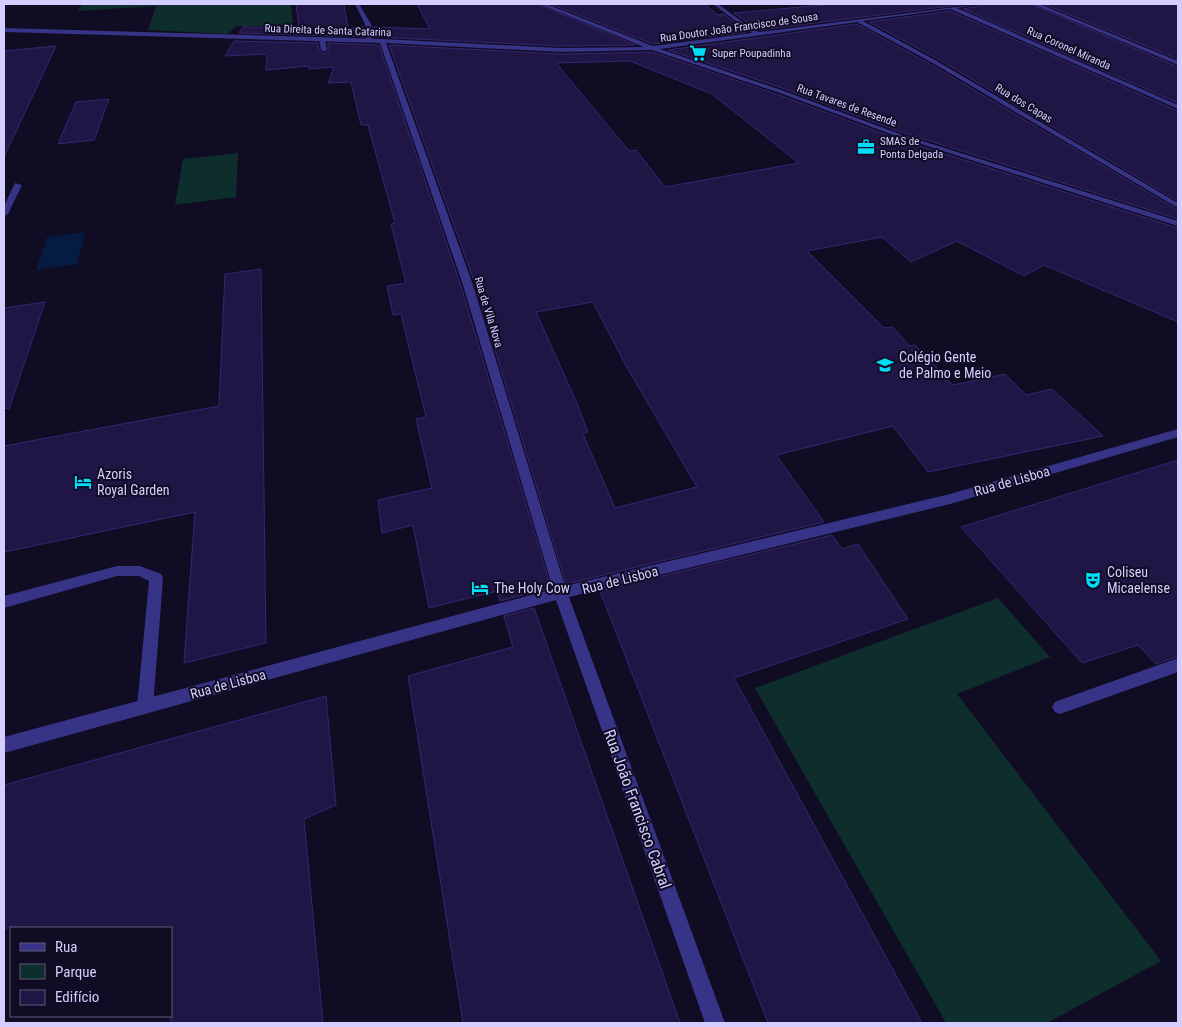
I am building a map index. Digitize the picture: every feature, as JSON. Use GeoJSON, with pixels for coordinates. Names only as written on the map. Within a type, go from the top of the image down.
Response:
{"type":"FeatureCollection","features":[{"type":"Feature","properties":{"kind":"street"},"geometry":{"type":"LineString","coordinates":[[357,4],[368,24],[370,41]]}},
{"type":"Feature","properties":{"kind":"street","name":"Rua Tavares de Resende"},"geometry":{"type":"LineString","coordinates":[[542,4],[652,48],[782,92],[931,146],[1178,224]]}},
{"type":"Feature","properties":{"kind":"street"},"geometry":{"type":"LineString","coordinates":[[715,4],[754,32],[760,34]]}},
{"type":"Feature","properties":{"kind":"street","name":"Rua Doutor João Francisco de Sousa"},"geometry":{"type":"LineString","coordinates":[[652,48],[977,4]]}},
{"type":"Feature","properties":{"kind":"street"},"geometry":{"type":"LineString","coordinates":[[1035,4],[1178,63]]}},
{"type":"Feature","properties":{"kind":"street","name":"Rua Coronel Miranda"},"geometry":{"type":"LineString","coordinates":[[952,8],[1178,107]]}},
{"type":"Feature","properties":{"kind":"street","name":"Rua dos Capas"},"geometry":{"type":"LineString","coordinates":[[856,20],[933,61],[1178,206]]}},
{"type":"Feature","properties":{"kind":"street","name":"Rua Direita de Santa Catarina"},"geometry":{"type":"LineString","coordinates":[[4,30],[322,39],[561,50],[652,48]]}},
{"type":"Feature","properties":{"kind":"street"},"geometry":{"type":"LineString","coordinates":[[322,39],[324,50]]}},
{"type":"Feature","properties":{"kind":"street","name":"Rua de Vila Nova"},"geometry":{"type":"LineString","coordinates":[[382,42],[468,285],[561,594]]}},
{"type":"Feature","properties":{"kind":"street"},"geometry":{"type":"LineString","coordinates":[[4,214],[18,185]]}},
{"type":"Feature","properties":{"kind":"street","name":"Rua de Lisboa"},"geometry":{"type":"LineString","coordinates":[[4,745],[532,600],[950,499],[1178,433]]}},
{"type":"Feature","properties":{"kind":"street"},"geometry":{"type":"LineString","coordinates":[[4,602],[116,571],[140,571],[156,578],[145,707]]}},
{"type":"Feature","properties":{"kind":"street","name":"Rua João Francisco Cabral"},"geometry":{"type":"LineString","coordinates":[[561,594],[715,1023]]}},
{"type":"Feature","properties":{"kind":"street"},"geometry":{"type":"LineString","coordinates":[[1060,707],[1178,665]]}},
{"type":"Feature","properties":{"kind":"green space"},"geometry":{"type":"Polygon","coordinates":[[[82,4],[291,4],[293,26],[236,26],[228,34],[148,30],[156,6],[78,11],[82,4]]]}},
{"type":"Feature","properties":{"kind":"green space"},"geometry":{"type":"Polygon","coordinates":[[[238,153],[236,197],[175,205],[183,159],[238,153]]]}},
{"type":"Feature","properties":{"kind":"green space"},"geometry":{"type":"Polygon","coordinates":[[[998,598],[1050,657],[957,694],[1161,961],[1047,1023],[946,1023],[755,688],[998,598]]]}},
{"type":"Feature","properties":{"kind":"water"},"geometry":{"type":"Polygon","coordinates":[[[85,232],[77,264],[36,270],[47,237],[85,232]]]}},
{"type":"Feature","properties":{"kind":"building"},"geometry":{"type":"Polygon","coordinates":[[[296,4],[344,4],[348,28],[363,27],[365,37],[239,33],[243,27],[299,28],[296,4]]]}},
{"type":"Feature","properties":{"kind":"building"},"geometry":{"type":"Polygon","coordinates":[[[417,4],[538,4],[635,45],[561,46],[374,37],[373,27],[430,29],[417,4]]]}},
{"type":"Feature","properties":{"kind":"building"},"geometry":{"type":"Polygon","coordinates":[[[550,4],[704,4],[718,15],[724,14],[747,32],[653,44],[550,4]]]}},
{"type":"Feature","properties":{"kind":"building"},"geometry":{"type":"Polygon","coordinates":[[[834,4],[966,4],[760,30],[734,13],[834,4]]]}},
{"type":"Feature","properties":{"kind":"building"},"geometry":{"type":"Polygon","coordinates":[[[981,4],[1031,4],[1178,67],[1178,103],[963,9],[981,4]]]}},
{"type":"Feature","properties":{"kind":"building"},"geometry":{"type":"Polygon","coordinates":[[[1043,4],[1178,4],[1178,59],[1043,4]]]}},
{"type":"Feature","properties":{"kind":"building"},"geometry":{"type":"Polygon","coordinates":[[[950,11],[1178,111],[1178,201],[936,58],[869,22],[950,11]]]}},
{"type":"Feature","properties":{"kind":"building"},"geometry":{"type":"Polygon","coordinates":[[[857,24],[930,64],[1178,210],[1178,219],[901,132],[785,89],[668,50],[857,24]]]}},
{"type":"Feature","properties":{"kind":"building"},"geometry":{"type":"Polygon","coordinates":[[[234,41],[318,43],[319,50],[323,54],[328,52],[328,43],[379,45],[461,286],[551,588],[500,601],[497,591],[429,608],[413,525],[382,533],[378,500],[432,488],[416,419],[426,417],[401,314],[393,315],[387,286],[406,283],[391,224],[395,223],[368,125],[361,125],[351,82],[328,83],[334,67],[309,69],[309,66],[266,70],[267,54],[225,56],[234,41]]]}},
{"type":"Feature","properties":{"kind":"building"},"geometry":{"type":"Polygon","coordinates":[[[389,45],[561,54],[652,52],[779,95],[895,138],[1178,228],[1178,322],[1044,265],[1024,276],[957,241],[911,262],[882,237],[807,251],[884,328],[892,327],[910,346],[915,345],[953,385],[1005,374],[1026,395],[1052,389],[1103,436],[928,472],[893,426],[776,455],[824,522],[566,584],[475,284],[389,45]],[[630,61],[556,63],[629,151],[636,150],[665,187],[799,163],[712,94],[630,61]],[[593,302],[536,312],[576,401],[588,432],[583,434],[615,508],[697,487],[625,364],[593,302]]]}},
{"type":"Feature","properties":{"kind":"building"},"geometry":{"type":"Polygon","coordinates":[[[56,46],[4,157],[4,51],[56,46]]]}},
{"type":"Feature","properties":{"kind":"building"},"geometry":{"type":"Polygon","coordinates":[[[109,99],[94,140],[58,144],[76,102],[109,99]]]}},
{"type":"Feature","properties":{"kind":"building"},"geometry":{"type":"Polygon","coordinates":[[[261,269],[266,643],[184,663],[195,512],[4,552],[4,446],[219,406],[225,274],[261,269]]]}},
{"type":"Feature","properties":{"kind":"building"},"geometry":{"type":"Polygon","coordinates":[[[45,302],[9,409],[4,408],[4,308],[45,302]]]}},
{"type":"Feature","properties":{"kind":"building","name":"Coliseu Micaelense"},"geometry":{"type":"Polygon","coordinates":[[[1178,460],[1178,656],[1156,664],[1138,645],[1082,663],[961,527],[1178,460]]]}},
{"type":"Feature","properties":{"kind":"building"},"geometry":{"type":"Polygon","coordinates":[[[832,535],[842,549],[858,544],[908,619],[734,678],[922,1023],[768,1023],[600,591],[832,535]]]}},
{"type":"Feature","properties":{"kind":"building"},"geometry":{"type":"Polygon","coordinates":[[[534,608],[680,1023],[463,1023],[408,676],[513,647],[504,616],[534,608]]]}},
{"type":"Feature","properties":{"kind":"building"},"geometry":{"type":"Polygon","coordinates":[[[326,696],[336,805],[304,819],[323,1023],[171,1023],[172,927],[4,928],[4,785],[326,696]]]}},
{"type":"Feature","properties":{"kind":"place","name":"Super Poupadinha"},"geometry":{"type":"Point","coordinates":[698,53]}},
{"type":"Feature","properties":{"kind":"place","name":"SMAS de Ponta Delgada"},"geometry":{"type":"Point","coordinates":[866,147]}},
{"type":"Feature","properties":{"kind":"place","name":"Colégio Gente de Palmo e Meio"},"geometry":{"type":"Point","coordinates":[885,365]}},
{"type":"Feature","properties":{"kind":"place","name":"Azoris Royal Garden"},"geometry":{"type":"Point","coordinates":[83,482]}},
{"type":"Feature","properties":{"kind":"place","name":"Coliseu Micaelense"},"geometry":{"type":"Point","coordinates":[1093,580]}},
{"type":"Feature","properties":{"kind":"place","name":"The Holy Cow"},"geometry":{"type":"Point","coordinates":[480,588]}}]}
